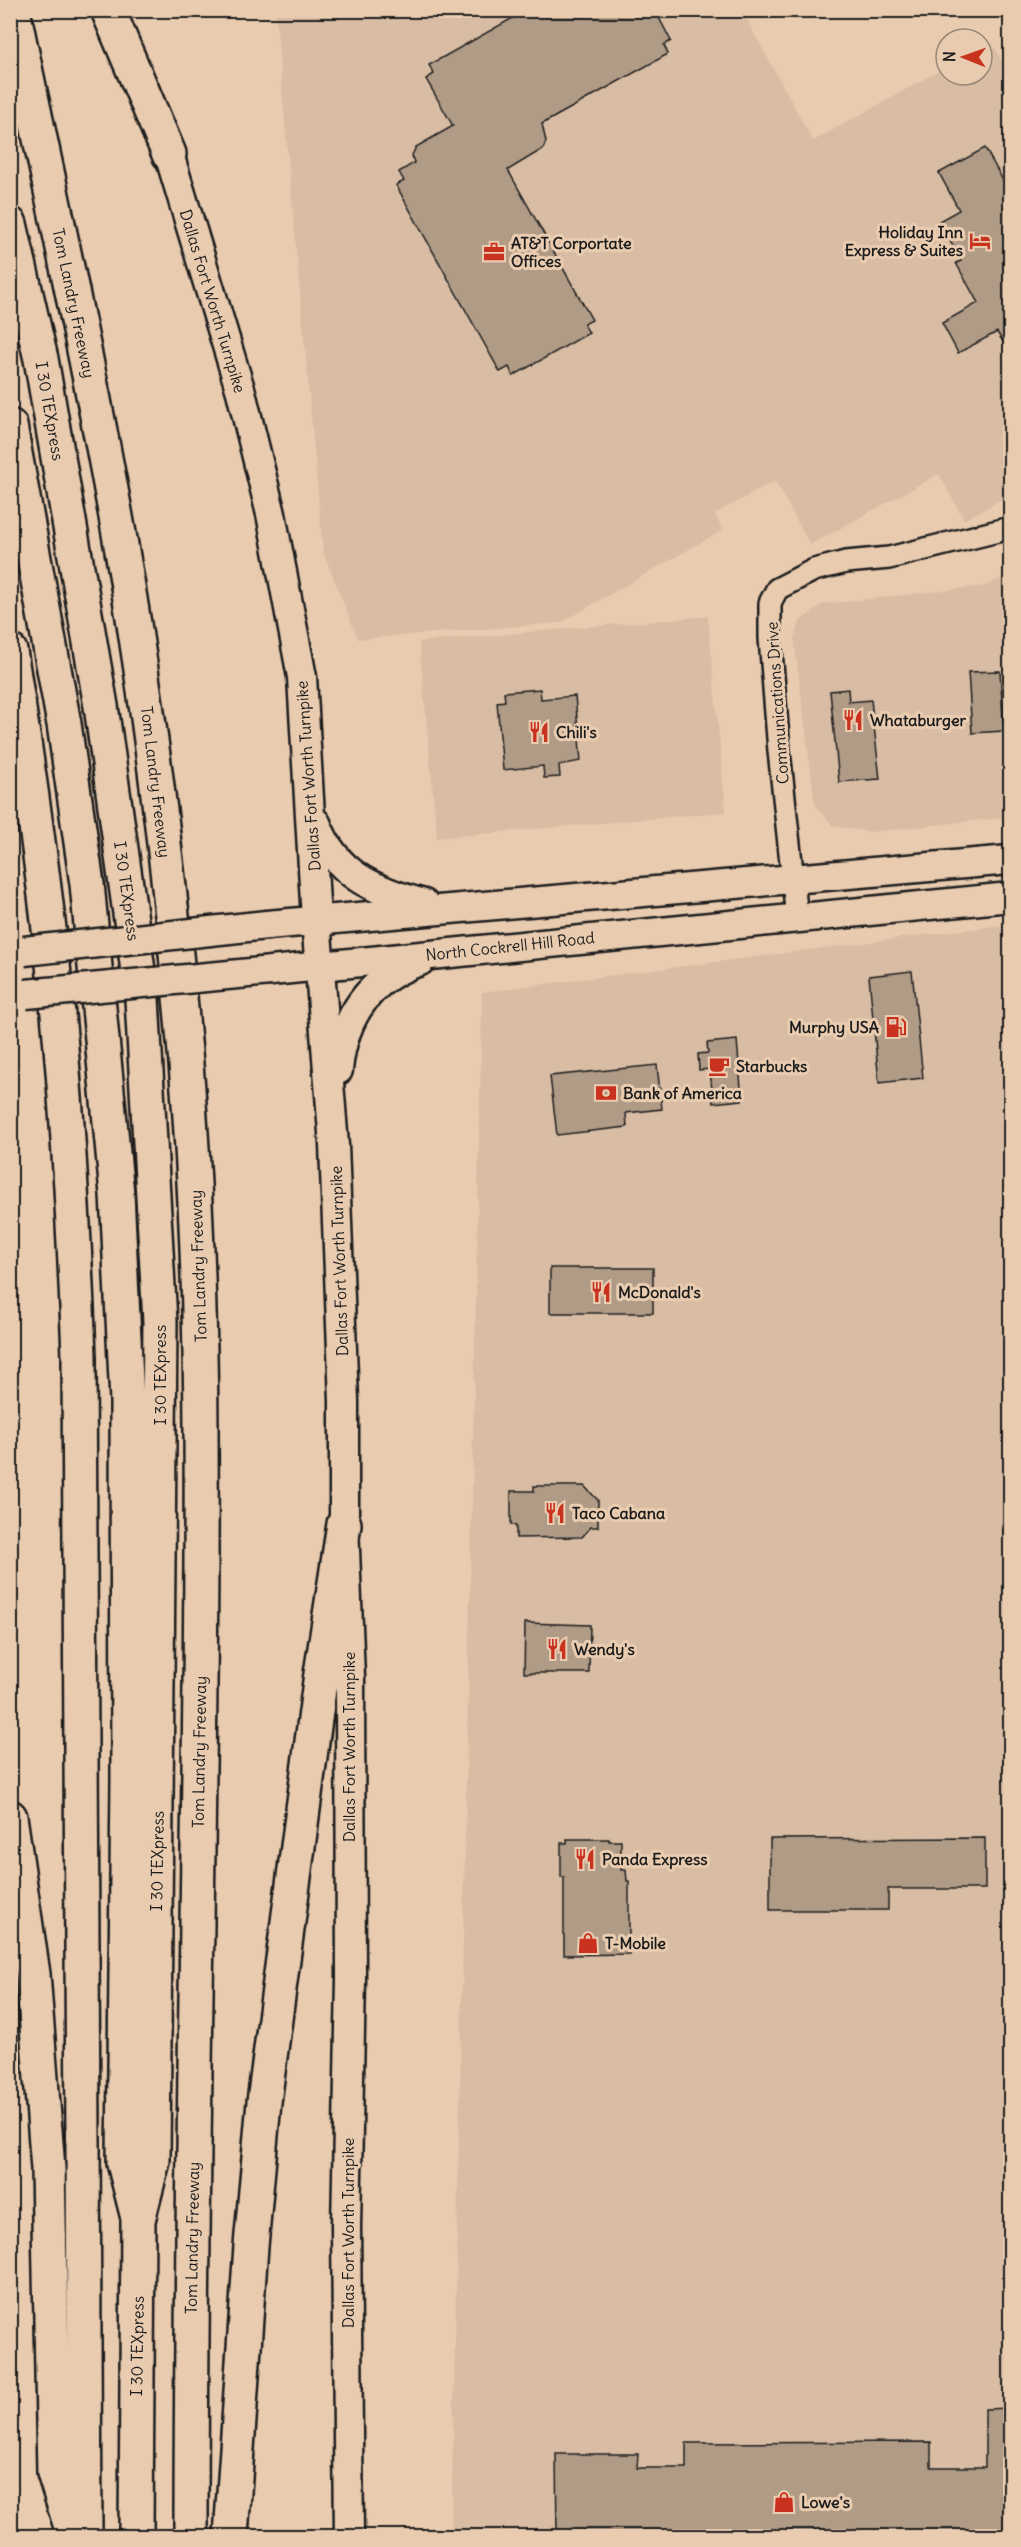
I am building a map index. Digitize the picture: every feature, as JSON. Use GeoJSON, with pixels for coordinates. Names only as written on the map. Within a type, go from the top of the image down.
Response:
{"type":"FeatureCollection","features":[{"type":"Feature","properties":{"kind":"highway","name":"Tom Landry Freeway"},"geometry":{"type":"LineString","coordinates":[[13,10],[99,424],[126,575],[149,727],[185,1045],[201,1343],[203,1500],[191,2257],[191,2536]]}},
{"type":"Feature","properties":{"kind":"highway"},"geometry":{"type":"LineString","coordinates":[[108,10],[169,153]]}},
{"type":"Feature","properties":{"kind":"highway","name":"I 30 TEXpress"},"geometry":{"type":"LineString","coordinates":[[10,224],[41,359],[97,683],[142,999],[160,1322],[153,2161],[138,2220],[136,2536]]}},
{"type":"Feature","properties":{"kind":"highway"},"geometry":{"type":"LineString","coordinates":[[10,426],[64,724],[87,884],[117,1194],[127,1413],[128,1778],[124,2163],[138,2220]]}},
{"type":"Feature","properties":{"kind":"highway"},"geometry":{"type":"LineString","coordinates":[[10,651],[44,885],[61,1047],[79,1344],[85,2536]]}},
{"type":"Feature","properties":{"kind":"highway"},"geometry":{"type":"LineString","coordinates":[[231,2536],[250,2258],[264,2103],[321,1674],[344,1524]]}},
{"type":"Feature","properties":{"kind":"highway"},"geometry":{"type":"LineString","coordinates":[[10,1816],[33,1974],[48,2169],[54,2473],[74,2536]]}},
{"type":"Feature","properties":{"kind":"main road","name":"Dallas Fort Worth Turnpike"},"geometry":{"type":"LineString","coordinates":[[126,10],[241,392],[271,514],[302,677],[316,920],[332,1126],[344,1401],[344,1524],[350,1677],[351,1979],[346,2226],[349,2536]]}},
{"type":"Feature","properties":{"kind":"main road"},"geometry":{"type":"LineString","coordinates":[[310,808],[323,841],[339,864],[385,893],[440,908]]}},
{"type":"Feature","properties":{"kind":"main road"},"geometry":{"type":"LineString","coordinates":[[17,951],[440,908],[1011,860]]}},
{"type":"Feature","properties":{"kind":"main road","name":"North Cockrell Hill Road"},"geometry":{"type":"LineString","coordinates":[[18,995],[1011,897]]}},
{"type":"Feature","properties":{"kind":"main road"},"geometry":{"type":"LineString","coordinates":[[332,1126],[340,1044],[354,1012],[375,987],[406,966],[448,952]]}},
{"type":"Feature","properties":{"kind":"street","name":"Communications Drive"},"geometry":{"type":"LineString","coordinates":[[797,918],[770,638],[770,603],[777,589],[814,570],[846,562],[889,558],[1011,528]]}},
{"type":"Feature","properties":{"kind":"shaded area"},"geometry":{"type":"Polygon","coordinates":[[[275,11],[742,11],[813,141],[934,74],[934,87],[994,87],[994,46],[1010,77],[1010,495],[964,520],[939,474],[810,545],[775,481],[715,514],[723,530],[560,623],[358,639],[323,552],[275,11]]]}},
{"type":"Feature","properties":{"kind":"shaded area"},"geometry":{"type":"Polygon","coordinates":[[[1010,574],[1010,817],[870,832],[833,826],[815,805],[794,639],[800,621],[822,604],[985,586],[1010,574]]]}},
{"type":"Feature","properties":{"kind":"shaded area"},"geometry":{"type":"Polygon","coordinates":[[[708,616],[726,812],[437,838],[419,642],[708,616]]]}},
{"type":"Feature","properties":{"kind":"shaded area"},"geometry":{"type":"Polygon","coordinates":[[[1010,924],[1010,2536],[451,2536],[482,992],[1010,924]]]}},
{"type":"Feature","properties":{"kind":"building","name":"AT&T Corportate Offices"},"geometry":{"type":"Polygon","coordinates":[[[527,10],[655,10],[671,41],[664,45],[668,54],[542,124],[546,142],[543,149],[508,170],[592,320],[584,324],[589,333],[513,376],[509,367],[500,372],[396,185],[404,181],[399,172],[414,163],[412,155],[416,147],[453,126],[426,79],[434,74],[429,65],[527,10]]]}},
{"type":"Feature","properties":{"kind":"building","name":"Holiday Inn Express & Suites"},"geometry":{"type":"Polygon","coordinates":[[[985,148],[1011,195],[1011,355],[997,332],[958,353],[942,323],[978,303],[956,263],[961,261],[939,221],[959,210],[939,173],[985,148]]]}},
{"type":"Feature","properties":{"kind":"building"},"geometry":{"type":"Polygon","coordinates":[[[1000,671],[1004,731],[972,733],[968,672],[1000,671]]]}},
{"type":"Feature","properties":{"kind":"building","name":"Chili's"},"geometry":{"type":"Polygon","coordinates":[[[540,689],[541,699],[575,696],[581,761],[559,765],[560,777],[544,778],[543,766],[503,770],[497,702],[505,701],[504,692],[540,689]]]}},
{"type":"Feature","properties":{"kind":"building","name":"Whataburger"},"geometry":{"type":"Polygon","coordinates":[[[848,689],[849,702],[871,700],[880,779],[839,782],[830,691],[848,689]]]}},
{"type":"Feature","properties":{"kind":"building","name":"Murphy USA"},"geometry":{"type":"Polygon","coordinates":[[[912,971],[923,1078],[879,1083],[869,976],[912,971]]]}},
{"type":"Feature","properties":{"kind":"building","name":"Starbucks"},"geometry":{"type":"Polygon","coordinates":[[[737,1040],[742,1100],[713,1103],[710,1069],[699,1070],[698,1054],[708,1053],[707,1043],[737,1040]]]}},
{"type":"Feature","properties":{"kind":"building","name":"Bank of America"},"geometry":{"type":"Polygon","coordinates":[[[657,1065],[662,1109],[626,1113],[627,1127],[557,1135],[550,1076],[657,1065]]]}},
{"type":"Feature","properties":{"kind":"building","name":"McDonald's"},"geometry":{"type":"Polygon","coordinates":[[[550,1268],[653,1268],[653,1313],[550,1313],[550,1268]]]}},
{"type":"Feature","properties":{"kind":"building","name":"Taco Cabana"},"geometry":{"type":"Polygon","coordinates":[[[534,1486],[584,1486],[598,1500],[598,1527],[591,1527],[582,1537],[516,1538],[516,1526],[511,1525],[511,1491],[534,1491],[534,1486]]]}},
{"type":"Feature","properties":{"kind":"building","name":"Wendy's"},"geometry":{"type":"Polygon","coordinates":[[[525,1623],[590,1625],[589,1673],[524,1673],[525,1623]]]}},
{"type":"Feature","properties":{"kind":"building"},"geometry":{"type":"Polygon","coordinates":[[[985,1838],[985,1889],[888,1889],[888,1910],[770,1910],[770,1839],[985,1838]]]}},
{"type":"Feature","properties":{"kind":"building"},"geometry":{"type":"Polygon","coordinates":[[[567,1839],[621,1841],[621,1870],[626,1870],[627,1881],[629,1881],[629,1954],[564,1955],[564,1877],[561,1877],[561,1843],[567,1843],[567,1839]]]}},
{"type":"Feature","properties":{"kind":"building","name":"Lowe's"},"geometry":{"type":"Polygon","coordinates":[[[1011,2408],[1011,2536],[557,2536],[556,2454],[638,2454],[637,2468],[686,2468],[686,2443],[931,2442],[931,2467],[985,2467],[985,2409],[1011,2408]]]}},
{"type":"Feature","properties":{"kind":"place","name":"Holiday Inn Express & Suites"},"geometry":{"type":"Point","coordinates":[980,241]}},
{"type":"Feature","properties":{"kind":"place","name":"AT&T Corportate Offices"},"geometry":{"type":"Point","coordinates":[494,252]}},
{"type":"Feature","properties":{"kind":"place","name":"Whataburger"},"geometry":{"type":"Point","coordinates":[853,720]}},
{"type":"Feature","properties":{"kind":"place","name":"Chili's"},"geometry":{"type":"Point","coordinates":[539,732]}},
{"type":"Feature","properties":{"kind":"place","name":"Murphy USA"},"geometry":{"type":"Point","coordinates":[896,1027]}},
{"type":"Feature","properties":{"kind":"place","name":"Starbucks"},"geometry":{"type":"Point","coordinates":[719,1066]}},
{"type":"Feature","properties":{"kind":"place","name":"Bank of America"},"geometry":{"type":"Point","coordinates":[606,1093]}},
{"type":"Feature","properties":{"kind":"place","name":"McDonald's"},"geometry":{"type":"Point","coordinates":[601,1292]}},
{"type":"Feature","properties":{"kind":"place","name":"Taco Cabana"},"geometry":{"type":"Point","coordinates":[555,1513]}},
{"type":"Feature","properties":{"kind":"place","name":"Wendy's"},"geometry":{"type":"Point","coordinates":[557,1649]}},
{"type":"Feature","properties":{"kind":"place","name":"Panda Express"},"geometry":{"type":"Point","coordinates":[585,1859]}},
{"type":"Feature","properties":{"kind":"place","name":"T-Mobile"},"geometry":{"type":"Point","coordinates":[588,1943]}},
{"type":"Feature","properties":{"kind":"place","name":"Lowe's"},"geometry":{"type":"Point","coordinates":[784,2502]}}]}
